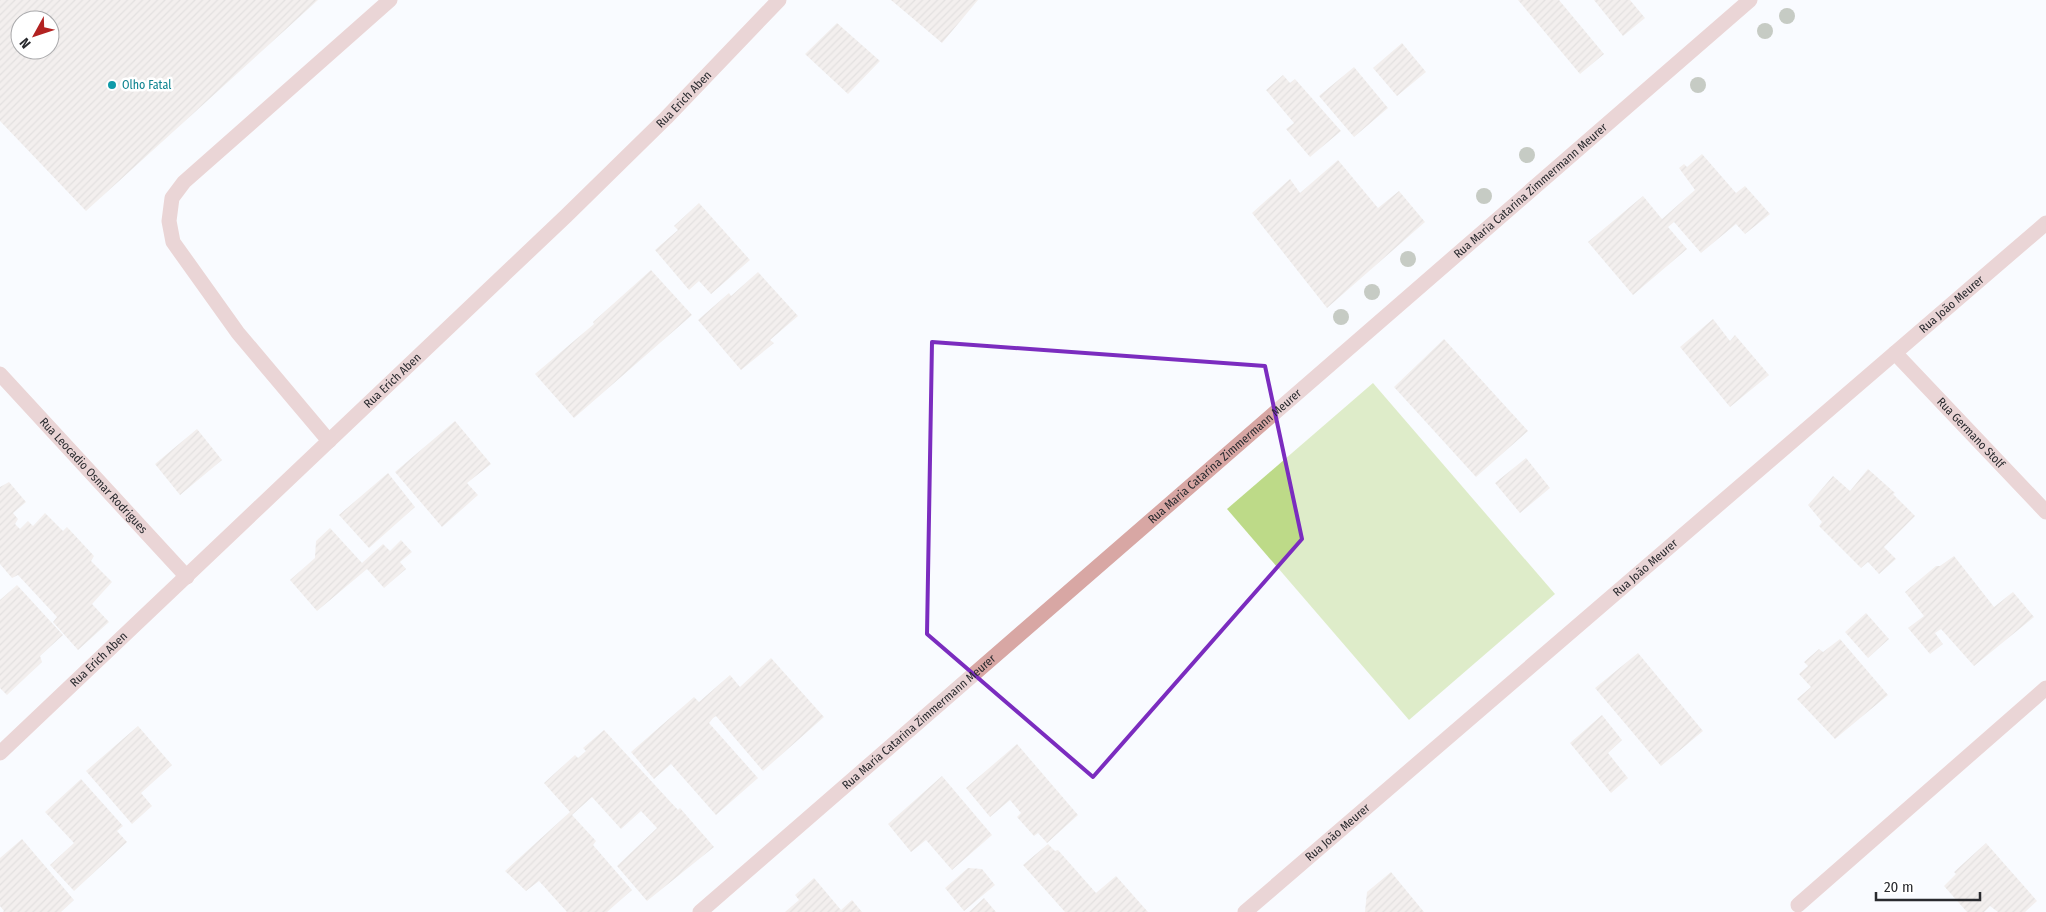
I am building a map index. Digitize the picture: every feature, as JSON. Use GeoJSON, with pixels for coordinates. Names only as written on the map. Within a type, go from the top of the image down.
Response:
{"type":"FeatureCollection","features":[{"type":"Feature","properties":{"kind":"street"},"geometry":{"type":"LineString","coordinates":[[329,441],[238,333],[173,242],[169,221],[172,198],[184,182],[390,0]]}},
{"type":"Feature","properties":{"kind":"street","name":"Rua Erich Aben"},"geometry":{"type":"LineString","coordinates":[[0,753],[187,578],[609,174],[779,0]]}},
{"type":"Feature","properties":{"kind":"street","name":"Rua Maria Catarina Zimmermann Meurer"},"geometry":{"type":"LineString","coordinates":[[700,912],[1750,0]]}},
{"type":"Feature","properties":{"kind":"street","name":"Rua João Meurer"},"geometry":{"type":"LineString","coordinates":[[1245,912],[2046,223]]}},
{"type":"Feature","properties":{"kind":"street","name":"Rua Germano Stolf"},"geometry":{"type":"LineString","coordinates":[[1895,353],[2046,512]]}},
{"type":"Feature","properties":{"kind":"street","name":"Rua Leocadio Osmar Rodrigues"},"geometry":{"type":"LineString","coordinates":[[0,374],[187,578]]}},
{"type":"Feature","properties":{"kind":"street"},"geometry":{"type":"LineString","coordinates":[[1798,905],[2046,688]]}},
{"type":"Feature","properties":{"kind":"highlighted area"},"geometry":{"type":"Polygon","coordinates":[[[932,342],[1265,366],[1302,539],[1093,777],[927,634],[932,342]]]}},
{"type":"Feature","properties":{"kind":"green space"},"geometry":{"type":"Polygon","coordinates":[[[1373,383],[1555,594],[1409,720],[1227,509],[1373,383]]]}},
{"type":"Feature","properties":{"kind":"building","name":"Olho Fatal"},"geometry":{"type":"Polygon","coordinates":[[[0,0],[318,0],[86,211],[0,121],[0,0]]]}},
{"type":"Feature","properties":{"kind":"building"},"geometry":{"type":"Polygon","coordinates":[[[891,0],[978,0],[942,43],[891,0]]]}},
{"type":"Feature","properties":{"kind":"building"},"geometry":{"type":"Polygon","coordinates":[[[1518,0],[1559,0],[1604,54],[1580,74],[1518,0]]]}},
{"type":"Feature","properties":{"kind":"building"},"geometry":{"type":"Polygon","coordinates":[[[1594,0],[1630,0],[1645,18],[1623,36],[1594,0]]]}},
{"type":"Feature","properties":{"kind":"building"},"geometry":{"type":"Polygon","coordinates":[[[837,23],[880,61],[848,94],[805,54],[837,23]]]}},
{"type":"Feature","properties":{"kind":"building"},"geometry":{"type":"Polygon","coordinates":[[[1402,43],[1426,72],[1397,96],[1373,68],[1402,43]]]}},
{"type":"Feature","properties":{"kind":"building"},"geometry":{"type":"Polygon","coordinates":[[[1354,67],[1388,108],[1354,137],[1319,96],[1354,67]]]}},
{"type":"Feature","properties":{"kind":"building"},"geometry":{"type":"Polygon","coordinates":[[[1283,75],[1290,83],[1295,79],[1341,131],[1310,157],[1286,129],[1294,123],[1266,90],[1283,75]]]}},
{"type":"Feature","properties":{"kind":"building"},"geometry":{"type":"Polygon","coordinates":[[[1702,154],[1736,193],[1745,186],[1770,214],[1745,234],[1736,224],[1701,253],[1674,222],[1668,227],[1687,249],[1633,295],[1588,242],[1643,196],[1662,219],[1695,190],[1679,168],[1684,164],[1687,167],[1702,154]]]}},
{"type":"Feature","properties":{"kind":"building"},"geometry":{"type":"Polygon","coordinates":[[[1338,160],[1378,208],[1399,191],[1425,222],[1327,308],[1252,213],[1290,179],[1300,193],[1338,160]]]}},
{"type":"Feature","properties":{"kind":"building"},"geometry":{"type":"Polygon","coordinates":[[[699,203],[750,260],[711,294],[699,281],[689,290],[655,250],[678,230],[674,226],[699,203]]]}},
{"type":"Feature","properties":{"kind":"building"},"geometry":{"type":"Polygon","coordinates":[[[651,270],[692,315],[574,418],[535,374],[594,324],[593,322],[651,270]]]}},
{"type":"Feature","properties":{"kind":"building"},"geometry":{"type":"Polygon","coordinates":[[[758,272],[798,316],[770,340],[774,343],[741,370],[698,320],[729,293],[731,296],[758,272]]]}},
{"type":"Feature","properties":{"kind":"building"},"geometry":{"type":"Polygon","coordinates":[[[1713,319],[1730,341],[1735,335],[1769,375],[1730,407],[1680,347],[1713,319]]]}},
{"type":"Feature","properties":{"kind":"building"},"geometry":{"type":"Polygon","coordinates":[[[1444,339],[1528,431],[1476,477],[1394,387],[1444,339]]]}},
{"type":"Feature","properties":{"kind":"building"},"geometry":{"type":"Polygon","coordinates":[[[455,421],[491,464],[467,483],[478,495],[442,527],[395,472],[455,421]]]}},
{"type":"Feature","properties":{"kind":"building"},"geometry":{"type":"Polygon","coordinates":[[[197,429],[222,460],[180,495],[155,464],[197,429]]]}},
{"type":"Feature","properties":{"kind":"building"},"geometry":{"type":"Polygon","coordinates":[[[1526,458],[1550,488],[1520,513],[1495,483],[1526,458]]]}},
{"type":"Feature","properties":{"kind":"building"},"geometry":{"type":"Polygon","coordinates":[[[1868,469],[1895,493],[1893,494],[1915,516],[1884,547],[1896,559],[1879,574],[1868,562],[1861,568],[1819,526],[1822,522],[1808,505],[1833,476],[1850,491],[1868,469]]]}},
{"type":"Feature","properties":{"kind":"building"},"geometry":{"type":"Polygon","coordinates":[[[388,473],[415,507],[369,548],[339,515],[388,473]]]}},
{"type":"Feature","properties":{"kind":"building"},"geometry":{"type":"Polygon","coordinates":[[[9,482],[26,502],[13,513],[18,519],[15,524],[20,529],[28,521],[33,526],[45,513],[63,531],[67,527],[94,556],[91,561],[112,582],[92,604],[109,622],[78,650],[53,622],[57,617],[18,575],[12,578],[0,564],[0,487],[9,482]]]}},
{"type":"Feature","properties":{"kind":"building"},"geometry":{"type":"Polygon","coordinates":[[[330,528],[362,563],[383,544],[390,551],[401,540],[412,552],[400,562],[406,569],[384,588],[367,569],[317,611],[290,580],[315,558],[316,541],[330,528]]]}},
{"type":"Feature","properties":{"kind":"building"},"geometry":{"type":"Polygon","coordinates":[[[1954,556],[1994,607],[2013,592],[2034,617],[1974,666],[1941,629],[1935,633],[1943,644],[1930,654],[1908,628],[1924,616],[1905,592],[1936,566],[1940,566],[1954,556]]]}},
{"type":"Feature","properties":{"kind":"building"},"geometry":{"type":"Polygon","coordinates":[[[17,585],[63,635],[40,656],[42,662],[7,695],[0,688],[0,600],[17,585]]]}},
{"type":"Feature","properties":{"kind":"building"},"geometry":{"type":"Polygon","coordinates":[[[1866,613],[1889,639],[1868,658],[1845,632],[1866,613]]]}},
{"type":"Feature","properties":{"kind":"building"},"geometry":{"type":"Polygon","coordinates":[[[1840,639],[1888,695],[1835,739],[1797,699],[1811,687],[1799,674],[1808,666],[1804,662],[1819,649],[1823,652],[1840,639]]]}},
{"type":"Feature","properties":{"kind":"building"},"geometry":{"type":"Polygon","coordinates":[[[1638,653],[1703,731],[1661,766],[1595,688],[1638,653]]]}},
{"type":"Feature","properties":{"kind":"building"},"geometry":{"type":"Polygon","coordinates":[[[771,658],[824,717],[763,771],[716,716],[713,718],[709,723],[758,778],[716,815],[671,764],[654,779],[631,752],[694,697],[699,702],[730,675],[740,687],[771,658]]]}},
{"type":"Feature","properties":{"kind":"building"},"geometry":{"type":"Polygon","coordinates":[[[1602,715],[1622,740],[1608,753],[1628,778],[1611,793],[1570,743],[1602,715]]]}},
{"type":"Feature","properties":{"kind":"building"},"geometry":{"type":"Polygon","coordinates":[[[138,726],[172,765],[141,793],[152,806],[132,824],[86,771],[138,726]]]}},
{"type":"Feature","properties":{"kind":"building"},"geometry":{"type":"Polygon","coordinates":[[[604,730],[678,810],[680,808],[714,847],[647,901],[617,866],[657,828],[641,811],[621,829],[592,797],[572,815],[596,841],[593,845],[632,890],[607,912],[567,912],[539,881],[526,891],[505,871],[570,812],[544,783],[575,755],[578,758],[586,751],[583,748],[604,730]]]}},
{"type":"Feature","properties":{"kind":"building"},"geometry":{"type":"Polygon","coordinates":[[[1017,744],[1078,815],[1047,843],[1038,833],[1034,836],[1017,817],[1021,813],[1010,800],[990,817],[966,788],[1017,744]]]}},
{"type":"Feature","properties":{"kind":"building"},"geometry":{"type":"Polygon","coordinates":[[[942,776],[992,835],[952,870],[926,840],[911,852],[888,824],[942,776]]]}},
{"type":"Feature","properties":{"kind":"building"},"geometry":{"type":"Polygon","coordinates":[[[81,779],[123,826],[117,831],[127,842],[74,891],[50,865],[74,843],[45,812],[81,779]]]}},
{"type":"Feature","properties":{"kind":"building"},"geometry":{"type":"Polygon","coordinates":[[[22,839],[74,900],[61,912],[3,912],[0,906],[0,858],[22,839]]]}},
{"type":"Feature","properties":{"kind":"building"},"geometry":{"type":"Polygon","coordinates":[[[1986,843],[2037,901],[2025,912],[1998,912],[1990,906],[1984,912],[1967,912],[1944,886],[1956,874],[1954,872],[1986,843]]]}},
{"type":"Feature","properties":{"kind":"building"},"geometry":{"type":"Polygon","coordinates":[[[1048,844],[1055,851],[1058,850],[1096,893],[1116,876],[1148,912],[1065,912],[1023,865],[1048,844]]]}},
{"type":"Feature","properties":{"kind":"building"},"geometry":{"type":"Polygon","coordinates":[[[968,868],[982,869],[995,885],[964,911],[945,888],[968,868]]]}},
{"type":"Feature","properties":{"kind":"building"},"geometry":{"type":"Polygon","coordinates":[[[1391,872],[1424,912],[1365,912],[1367,892],[1391,872]]]}},
{"type":"Feature","properties":{"kind":"building"},"geometry":{"type":"Polygon","coordinates":[[[814,878],[841,910],[852,900],[862,912],[785,912],[799,900],[795,895],[814,878]]]}},
{"type":"Feature","properties":{"kind":"building"},"geometry":{"type":"Polygon","coordinates":[[[984,898],[996,912],[969,912],[984,898]]]}},
{"type":"Feature","properties":{"kind":"place","name":"Olho Fatal"},"geometry":{"type":"Point","coordinates":[112,85]}}]}
